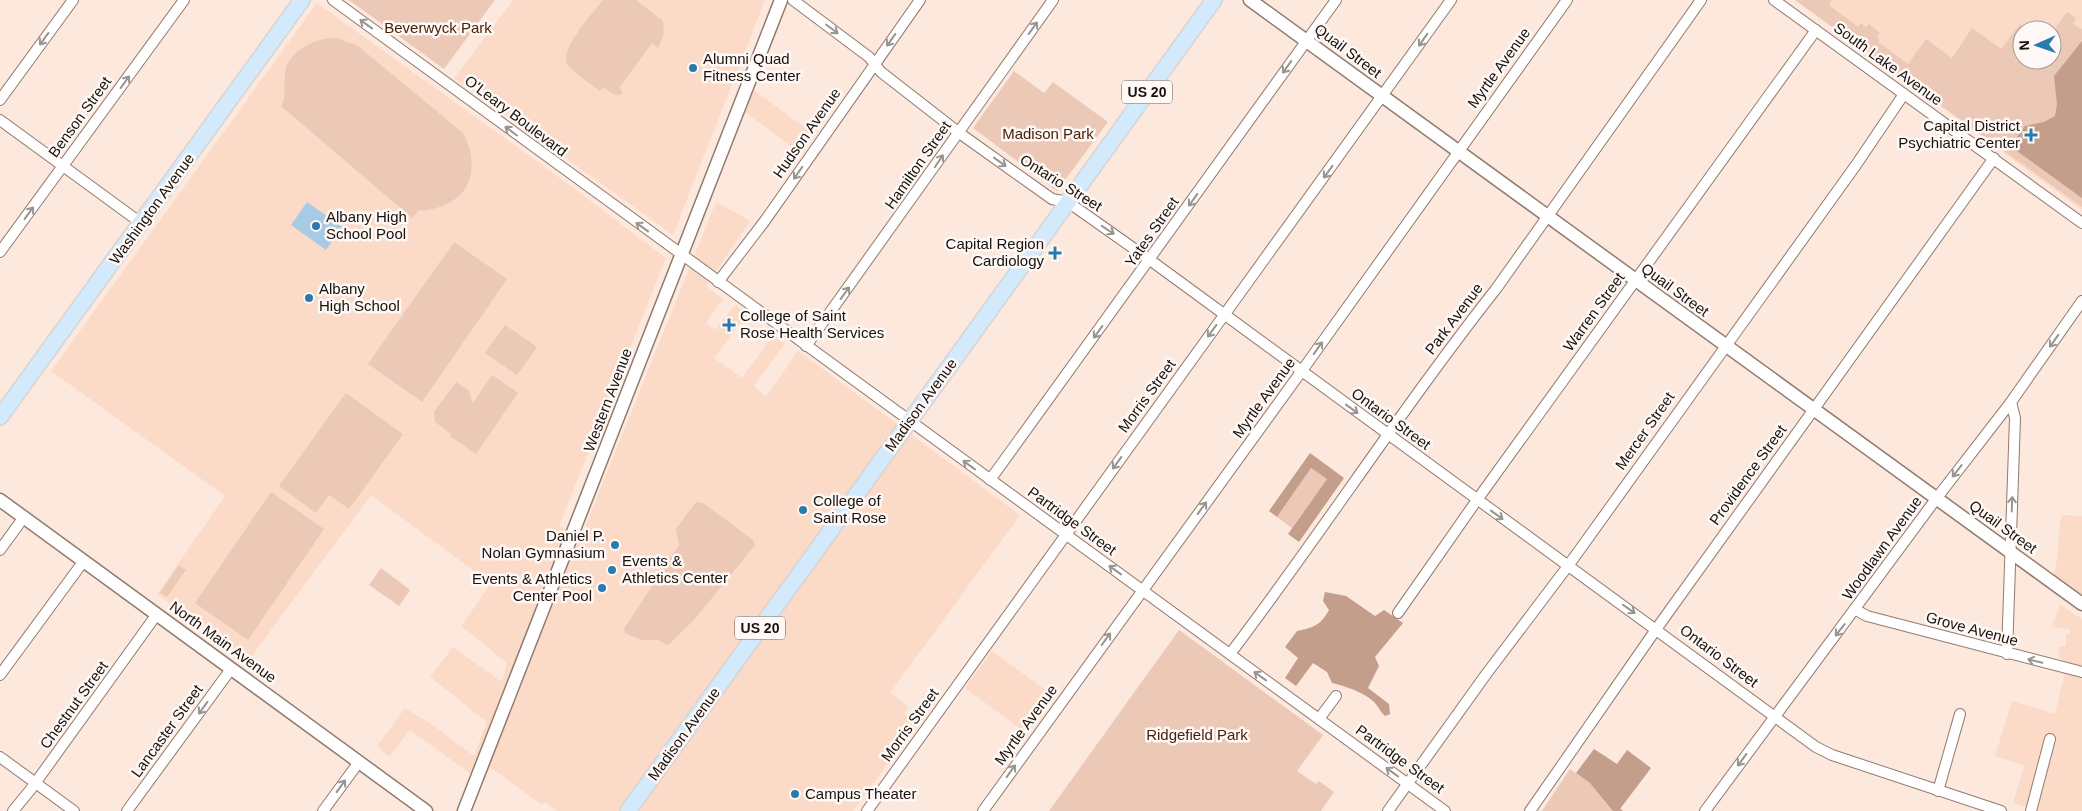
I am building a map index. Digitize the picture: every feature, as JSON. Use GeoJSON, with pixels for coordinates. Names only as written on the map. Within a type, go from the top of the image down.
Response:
{"type":"FeatureCollection","features":[{"type":"Feature","properties":{"kind":"main road","name":"Washington Avenue"},"geometry":{"type":"LineString","coordinates":[[0,417],[302,0]]}},
{"type":"Feature","properties":{"kind":"main road","name":"Madison Avenue"},"geometry":{"type":"LineString","coordinates":[[628,811],[1214,0]]}},
{"type":"Feature","properties":{"kind":"street"},"geometry":{"type":"LineString","coordinates":[[0,100],[73,0]]}},
{"type":"Feature","properties":{"kind":"street","name":"Benson Street"},"geometry":{"type":"LineString","coordinates":[[0,252],[184,0]]}},
{"type":"Feature","properties":{"kind":"street","name":"O'Leary Boulevard"},"geometry":{"type":"LineString","coordinates":[[333,0],[568,173],[682,254]]}},
{"type":"Feature","properties":{"kind":"street","name":"Western Avenue"},"geometry":{"type":"LineString","coordinates":[[464,811],[781,0]]}},
{"type":"Feature","properties":{"kind":"street","name":"Ontario Street"},"geometry":{"type":"LineString","coordinates":[[793,0],[869,56],[881,72],[958,132],[1052,199],[1068,202],[1225,313],[1301,372],[1568,566],[1657,628],[1816,747],[1832,755],[2001,811]]}},
{"type":"Feature","properties":{"kind":"street","name":"Hudson Avenue"},"geometry":{"type":"LineString","coordinates":[[718,282],[764,222],[920,0]]}},
{"type":"Feature","properties":{"kind":"street","name":"Hamilton Street"},"geometry":{"type":"LineString","coordinates":[[806,346],[904,212],[958,132],[1053,0]]}},
{"type":"Feature","properties":{"kind":"street","name":"Quail Street"},"geometry":{"type":"LineString","coordinates":[[1250,0],[1459,150],[1724,346],[1814,408],[2082,604]]}},
{"type":"Feature","properties":{"kind":"street","name":"Yates Street"},"geometry":{"type":"LineString","coordinates":[[990,480],[1336,0]]}},
{"type":"Feature","properties":{"kind":"street","name":"Morris Street"},"geometry":{"type":"LineString","coordinates":[[867,811],[1451,0]]}},
{"type":"Feature","properties":{"kind":"street","name":"Myrtle Avenue"},"geometry":{"type":"LineString","coordinates":[[983,811],[1301,372],[1566,0]]}},
{"type":"Feature","properties":{"kind":"street","name":"Park Avenue"},"geometry":{"type":"LineString","coordinates":[[1230,654],[1292,571],[1701,0]]}},
{"type":"Feature","properties":{"kind":"street","name":"South Lake Avenue"},"geometry":{"type":"LineString","coordinates":[[1774,0],[2082,223]]}},
{"type":"Feature","properties":{"kind":"street","name":"Warren Street"},"geometry":{"type":"LineString","coordinates":[[1398,613],[1477,500],[1816,30]]}},
{"type":"Feature","properties":{"kind":"street","name":"Mercer Street"},"geometry":{"type":"LineString","coordinates":[[1388,811],[1568,566],[1724,346],[1856,165],[1904,94]]}},
{"type":"Feature","properties":{"kind":"street"},"geometry":{"type":"LineString","coordinates":[[0,120],[141,223]]}},
{"type":"Feature","properties":{"kind":"street","name":"Providence Street"},"geometry":{"type":"LineString","coordinates":[[1530,811],[1657,628],[1994,158]]}},
{"type":"Feature","properties":{"kind":"street","name":"Partridge Street"},"geometry":{"type":"LineString","coordinates":[[682,254],[1445,811]]}},
{"type":"Feature","properties":{"kind":"street","name":"Woodlawn Avenue"},"geometry":{"type":"LineString","coordinates":[[1706,811],[1774,716],[1856,610],[1936,499],[2011,402],[2082,301]]}},
{"type":"Feature","properties":{"kind":"street"},"geometry":{"type":"LineString","coordinates":[[2007,654],[2015,418],[2011,402]]}},
{"type":"Feature","properties":{"kind":"street","name":"North Main Avenue"},"geometry":{"type":"LineString","coordinates":[[0,500],[426,811]]}},
{"type":"Feature","properties":{"kind":"street"},"geometry":{"type":"LineString","coordinates":[[0,550],[24,517]]}},
{"type":"Feature","properties":{"kind":"street"},"geometry":{"type":"LineString","coordinates":[[0,675],[83,562]]}},
{"type":"Feature","properties":{"kind":"street","name":"Grove Avenue"},"geometry":{"type":"LineString","coordinates":[[1856,610],[1867,616],[2082,672]]}},
{"type":"Feature","properties":{"kind":"street","name":"Chestnut Street"},"geometry":{"type":"LineString","coordinates":[[13,811],[36,783],[157,614]]}},
{"type":"Feature","properties":{"kind":"street","name":"Lancaster Street"},"geometry":{"type":"LineString","coordinates":[[127,811],[231,668]]}},
{"type":"Feature","properties":{"kind":"street"},"geometry":{"type":"LineString","coordinates":[[1319,719],[1336,696]]}},
{"type":"Feature","properties":{"kind":"street"},"geometry":{"type":"LineString","coordinates":[[1938,791],[1960,714]]}},
{"type":"Feature","properties":{"kind":"street"},"geometry":{"type":"LineString","coordinates":[[2031,811],[2050,739]]}},
{"type":"Feature","properties":{"kind":"street"},"geometry":{"type":"LineString","coordinates":[[0,757],[74,811]]}},
{"type":"Feature","properties":{"kind":"street"},"geometry":{"type":"LineString","coordinates":[[323,811],[359,762]]}},
{"type":"Feature","properties":{"kind":"shaded area"},"geometry":{"type":"Polygon","coordinates":[[[513,0],[765,0],[673,235],[454,78],[513,0]]]}},
{"type":"Feature","properties":{"kind":"shaded area","name":"Capital District Psychiatric Center"},"geometry":{"type":"Polygon","coordinates":[[[1795,0],[2082,0],[2082,210],[1795,0]]]}},
{"type":"Feature","properties":{"kind":"shaded area"},"geometry":{"type":"Polygon","coordinates":[[[317,3],[564,181],[666,258],[559,526],[581,537],[716,202],[750,221],[706,286],[723,299],[706,323],[715,330],[735,305],[747,314],[714,358],[742,378],[773,335],[785,343],[754,386],[766,397],[798,351],[1020,515],[890,693],[909,707],[904,714],[917,723],[853,811],[557,811],[544,802],[542,805],[490,767],[483,783],[410,730],[389,757],[377,746],[405,708],[434,726],[474,756],[487,722],[430,677],[453,647],[502,682],[507,663],[461,626],[489,587],[489,582],[371,495],[249,660],[157,594],[225,496],[51,371],[317,3]]]}},
{"type":"Feature","properties":{"kind":"shaded area"},"geometry":{"type":"Polygon","coordinates":[[[2082,41],[2082,198],[2010,146],[2025,126],[2044,122],[2055,116],[2057,105],[2054,76],[2059,70],[2062,70],[2062,66],[2082,41]]]}},
{"type":"Feature","properties":{"kind":"shaded area"},"geometry":{"type":"Polygon","coordinates":[[[754,90],[815,135],[800,153],[745,112],[754,90]]]}},
{"type":"Feature","properties":{"kind":"shaded area"},"geometry":{"type":"Polygon","coordinates":[[[1310,453],[1344,478],[1299,542],[1288,534],[1327,479],[1311,468],[1277,517],[1269,511],[1310,453]]]}},
{"type":"Feature","properties":{"kind":"shaded area"},"geometry":{"type":"Polygon","coordinates":[[[2063,515],[2082,516],[2082,594],[2077,593],[2053,576],[2057,561],[2060,522],[2063,515]]]}},
{"type":"Feature","properties":{"kind":"shaded area"},"geometry":{"type":"Polygon","coordinates":[[[1325,592],[1346,596],[1375,616],[1384,610],[1403,623],[1375,657],[1379,666],[1368,688],[1389,704],[1390,714],[1385,716],[1375,703],[1364,695],[1332,683],[1327,672],[1313,663],[1296,686],[1285,678],[1298,658],[1285,647],[1297,631],[1316,625],[1326,615],[1329,610],[1323,601],[1325,592]]]}},
{"type":"Feature","properties":{"kind":"shaded area"},"geometry":{"type":"Polygon","coordinates":[[[2060,605],[2082,619],[2082,811],[2037,811],[2013,803],[2024,765],[1995,756],[2012,701],[2055,714],[2067,663],[2059,657],[2059,647],[2066,646],[2066,634],[2070,633],[2070,629],[2052,627],[2060,605]]]}},
{"type":"Feature","properties":{"kind":"shaded area"},"geometry":{"type":"Polygon","coordinates":[[[992,651],[1054,696],[1026,733],[965,688],[992,651]]]}},
{"type":"Feature","properties":{"kind":"shaded area"},"geometry":{"type":"Polygon","coordinates":[[[1594,749],[1617,764],[1627,750],[1651,768],[1620,809],[1623,811],[1613,811],[1590,783],[1576,773],[1594,749]]]}},
{"type":"Feature","properties":{"kind":"green space","name":"Beverwyck Park"},"geometry":{"type":"Polygon","coordinates":[[[349,0],[495,0],[444,69],[349,0]]]}},
{"type":"Feature","properties":{"kind":"green space"},"geometry":{"type":"Polygon","coordinates":[[[603,0],[636,0],[663,21],[664,33],[658,48],[652,43],[619,88],[623,93],[620,95],[613,94],[603,87],[600,91],[576,73],[566,60],[568,51],[578,32],[603,0]]]}},
{"type":"Feature","properties":{"kind":"green space","name":"Capital District Psychiatric Center"},"geometry":{"type":"Polygon","coordinates":[[[1795,0],[1832,0],[1829,5],[1858,27],[1861,23],[1866,27],[1869,24],[1880,33],[1877,37],[1880,40],[1878,42],[1908,64],[1926,39],[1952,58],[1972,28],[2001,49],[2012,35],[2012,70],[2062,70],[2061,20],[2067,12],[2076,18],[2073,24],[2082,29],[2082,207],[1795,0]]]}},
{"type":"Feature","properties":{"kind":"green space"},"geometry":{"type":"Polygon","coordinates":[[[337,38],[358,46],[463,133],[468,144],[472,165],[467,185],[453,201],[433,209],[419,210],[412,218],[281,106],[284,97],[286,68],[289,61],[300,49],[307,45],[322,39],[337,38]]]}},
{"type":"Feature","properties":{"kind":"green space","name":"Madison Park"},"geometry":{"type":"Polygon","coordinates":[[[1014,71],[1044,93],[1053,82],[1108,122],[1057,191],[973,128],[1014,71]]]}},
{"type":"Feature","properties":{"kind":"green space"},"geometry":{"type":"Polygon","coordinates":[[[454,242],[507,279],[422,402],[368,364],[454,242]]]}},
{"type":"Feature","properties":{"kind":"green space"},"geometry":{"type":"Polygon","coordinates":[[[505,325],[537,347],[517,375],[485,353],[505,325]]]}},
{"type":"Feature","properties":{"kind":"green space"},"geometry":{"type":"Polygon","coordinates":[[[492,375],[518,393],[476,454],[450,436],[451,434],[435,422],[434,412],[456,382],[468,390],[473,403],[492,375]]]}},
{"type":"Feature","properties":{"kind":"green space"},"geometry":{"type":"Polygon","coordinates":[[[346,393],[403,434],[349,509],[329,495],[316,513],[279,486],[346,393]]]}},
{"type":"Feature","properties":{"kind":"green space"},"geometry":{"type":"Polygon","coordinates":[[[1311,468],[1327,479],[1292,528],[1277,517],[1311,468]]]}},
{"type":"Feature","properties":{"kind":"green space"},"geometry":{"type":"Polygon","coordinates":[[[271,492],[324,529],[248,640],[195,603],[271,492]]]}},
{"type":"Feature","properties":{"kind":"green space"},"geometry":{"type":"Polygon","coordinates":[[[696,502],[703,503],[753,540],[755,545],[694,620],[668,645],[658,640],[641,640],[625,633],[624,629],[679,545],[676,529],[696,502]]]}},
{"type":"Feature","properties":{"kind":"green space"},"geometry":{"type":"Polygon","coordinates":[[[179,565],[186,570],[167,597],[160,593],[179,565]]]}},
{"type":"Feature","properties":{"kind":"green space"},"geometry":{"type":"Polygon","coordinates":[[[381,568],[410,590],[399,606],[369,585],[381,568]]]}},
{"type":"Feature","properties":{"kind":"green space","name":"Ridgefield Park"},"geometry":{"type":"Polygon","coordinates":[[[1179,630],[1323,735],[1297,771],[1316,784],[1319,781],[1334,792],[1321,811],[1049,811],[1179,630]]]}},
{"type":"Feature","properties":{"kind":"green space"},"geometry":{"type":"Polygon","coordinates":[[[1570,769],[1590,783],[1623,811],[1542,811],[1570,769]]]}},
{"type":"Feature","properties":{"kind":"water","name":"Albany High School Pool"},"geometry":{"type":"Polygon","coordinates":[[[307,202],[342,227],[326,250],[291,225],[307,202]]]}},
{"type":"Feature","properties":{"kind":"place","name":"Alumni Quad Fitness Center"},"geometry":{"type":"Point","coordinates":[693,68]}},
{"type":"Feature","properties":{"kind":"place","name":"Capital District Psychiatric Center"},"geometry":{"type":"Point","coordinates":[2031,135]}},
{"type":"Feature","properties":{"kind":"place","name":"Albany High School Pool"},"geometry":{"type":"Point","coordinates":[316,226]}},
{"type":"Feature","properties":{"kind":"place","name":"Capital Region Cardiology"},"geometry":{"type":"Point","coordinates":[1055,253]}},
{"type":"Feature","properties":{"kind":"place","name":"Albany High School"},"geometry":{"type":"Point","coordinates":[309,298]}},
{"type":"Feature","properties":{"kind":"place","name":"College of Saint Rose Health Services"},"geometry":{"type":"Point","coordinates":[729,325]}},
{"type":"Feature","properties":{"kind":"place","name":"College of Saint Rose"},"geometry":{"type":"Point","coordinates":[803,510]}},
{"type":"Feature","properties":{"kind":"place","name":"Daniel P. Nolan Gymnasium"},"geometry":{"type":"Point","coordinates":[615,545]}},
{"type":"Feature","properties":{"kind":"place","name":"Events & Athletics Center"},"geometry":{"type":"Point","coordinates":[612,570]}},
{"type":"Feature","properties":{"kind":"place","name":"Events & Athletics Center Pool"},"geometry":{"type":"Point","coordinates":[602,588]}},
{"type":"Feature","properties":{"kind":"place","name":"Campus Theater"},"geometry":{"type":"Point","coordinates":[795,794]}}]}
